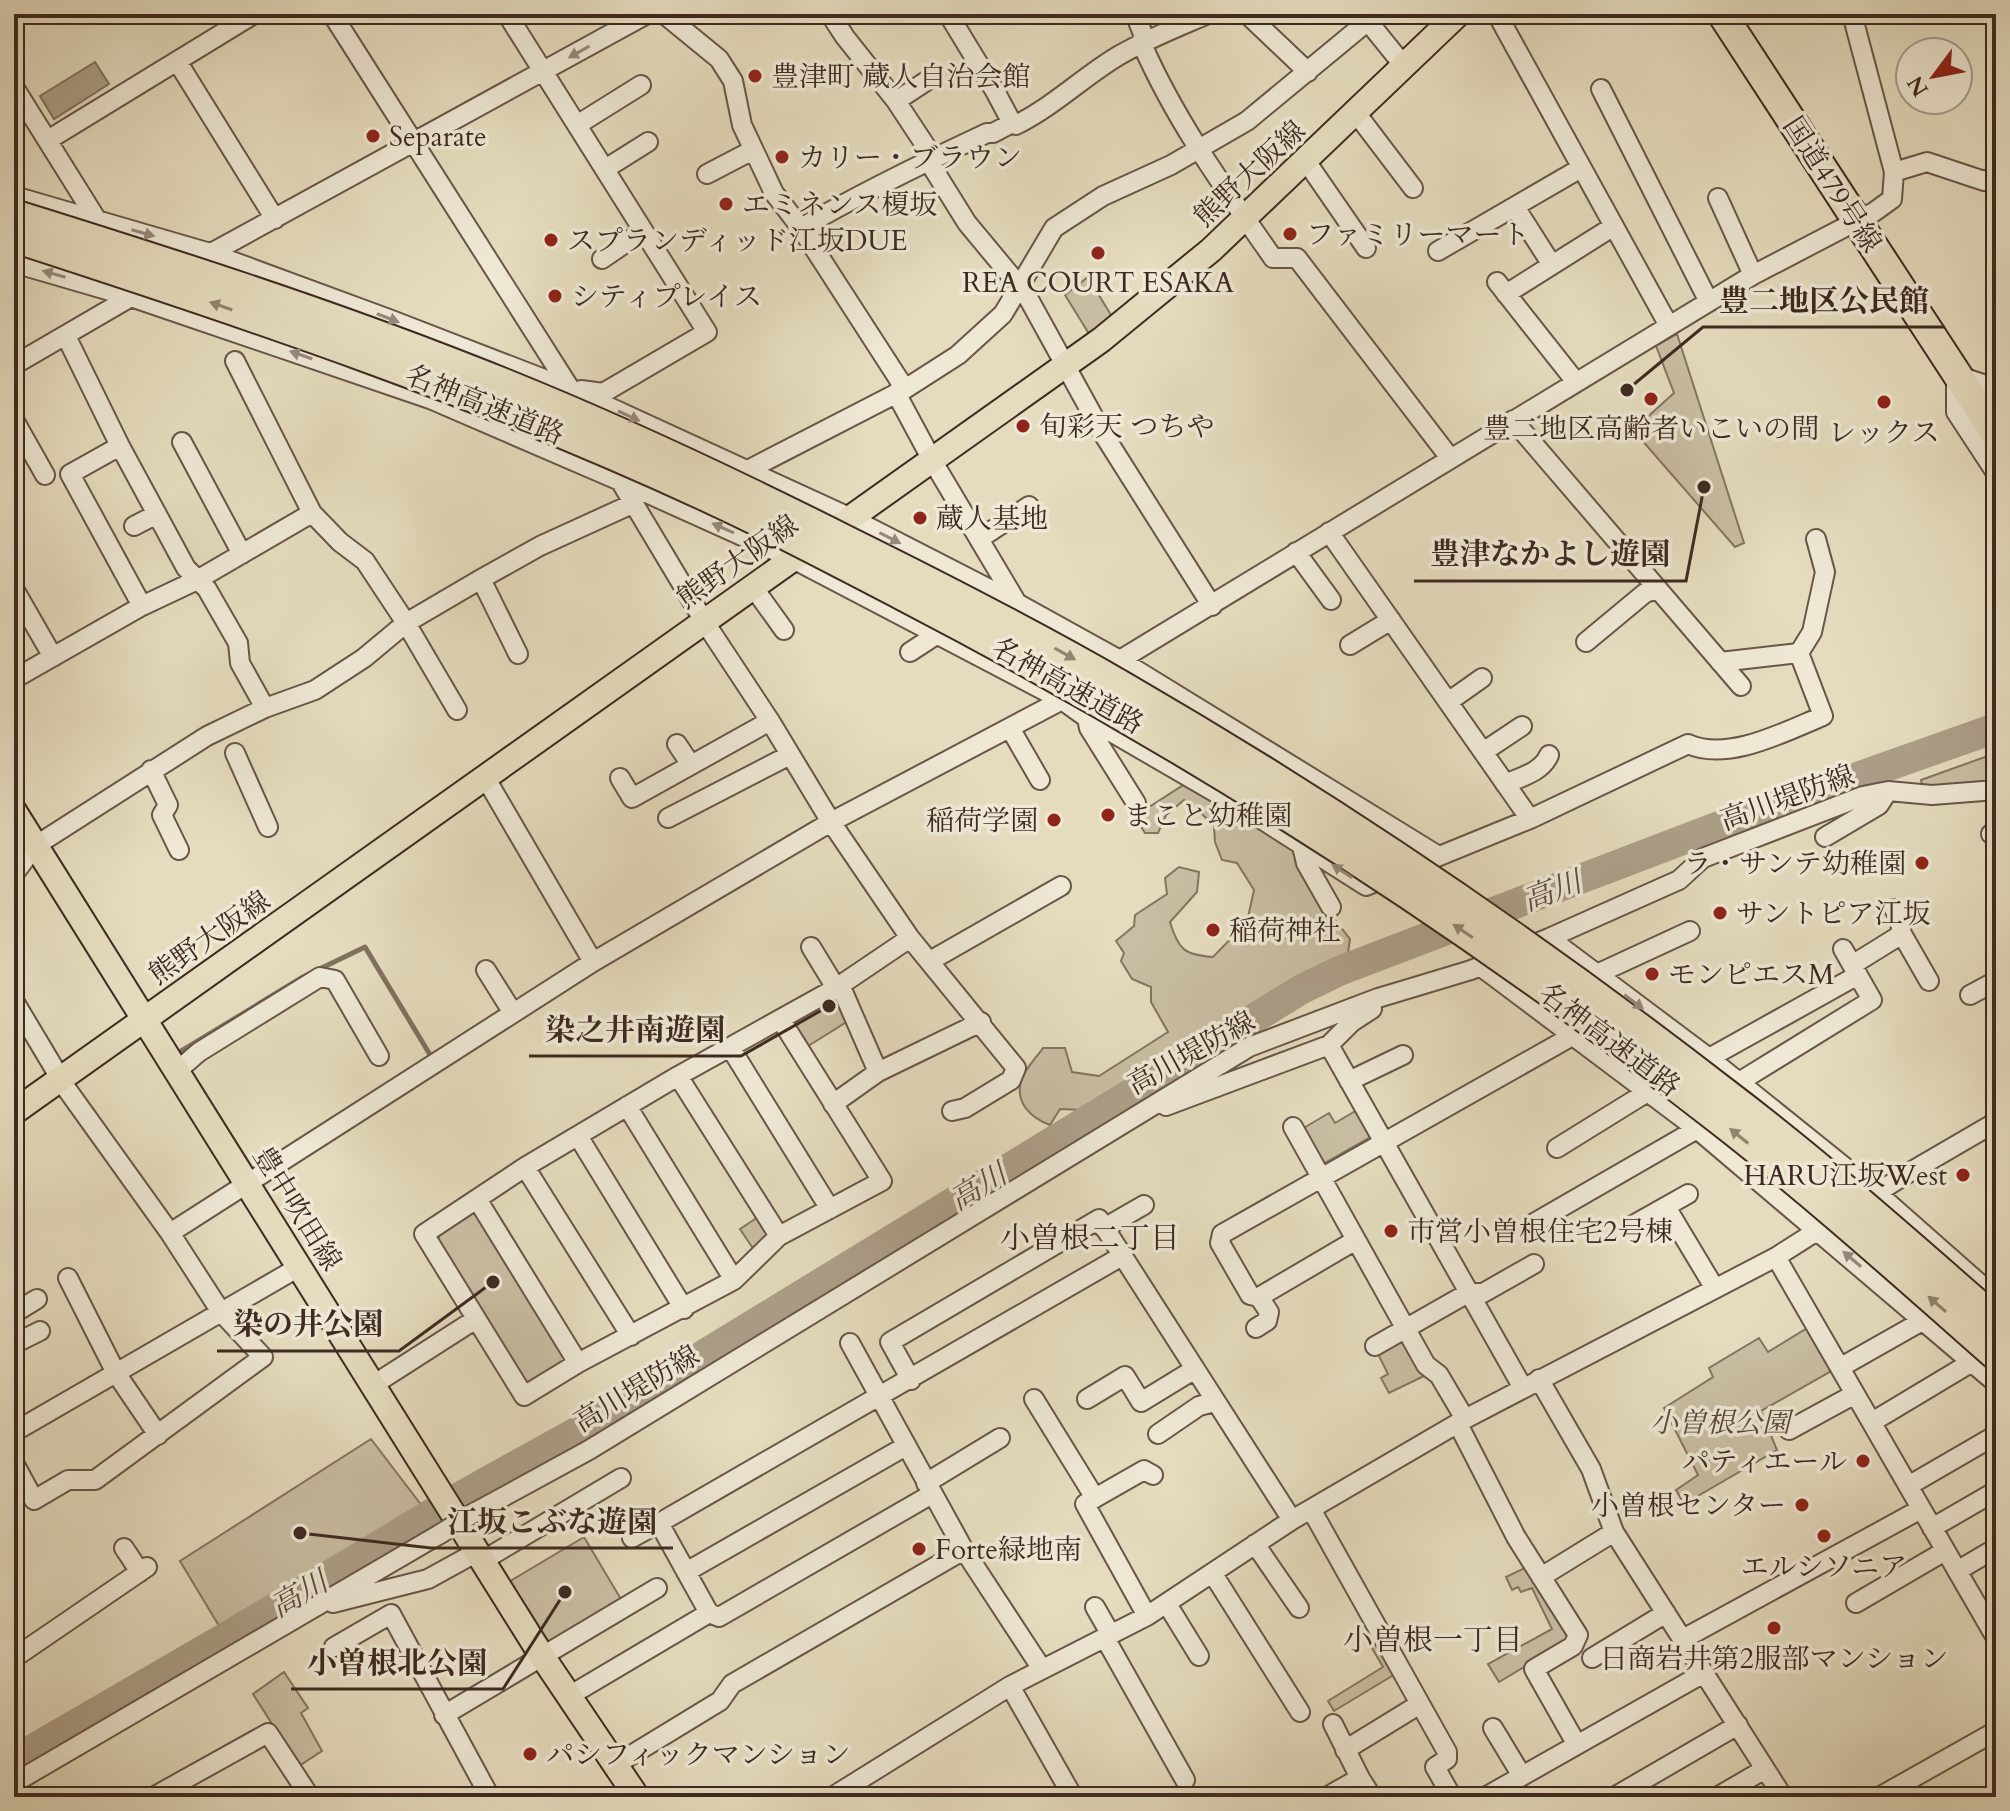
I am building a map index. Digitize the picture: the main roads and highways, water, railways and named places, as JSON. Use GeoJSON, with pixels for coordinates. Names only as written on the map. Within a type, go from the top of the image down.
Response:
{"type":"FeatureCollection","features":[{"type":"Feature","properties":{"kind":"highway","name":"国道479号線"},"geometry":{"type":"LineString","coordinates":[[1722,14],[1996,434]]}},
{"type":"Feature","properties":{"kind":"highway","name":"名神高速道路"},"geometry":{"type":"LineString","coordinates":[[14,214],[214,277],[475,371],[789,511],[997,616],[1120,684],[1261,768],[1383,846],[1598,996],[1727,1093],[1828,1175],[1996,1320]]}},
{"type":"Feature","properties":{"kind":"highway","name":"名神高速道路"},"geometry":{"type":"LineString","coordinates":[[16,258],[327,343],[462,393],[730,508],[1107,706],[1365,865],[1596,1026],[1717,1118],[1823,1205],[1984,1359]]}},
{"type":"Feature","properties":{"kind":"main road","name":"熊野大阪線"},"geometry":{"type":"LineString","coordinates":[[14,1112],[1138,312],[1245,219],[1458,14]]}},
{"type":"Feature","properties":{"kind":"main road","name":"豊中吹田線"},"geometry":{"type":"LineString","coordinates":[[14,811],[542,1656],[637,1797]]}},
{"type":"Feature","properties":{"kind":"waterway","name":"高川"},"geometry":{"type":"LineString","coordinates":[[14,1760],[461,1496],[587,1426],[1302,989],[1339,971],[1727,823],[1996,728]]}},
{"type":"Feature","properties":{"kind":"waterway"},"geometry":{"type":"LineString","coordinates":[[178,1053],[303,977],[365,947],[432,1058]]}},
{"type":"Feature","properties":{"kind":"place","name":"豊津町 蔵人自治会館"},"geometry":{"type":"Point","coordinates":[755,76]}},
{"type":"Feature","properties":{"kind":"place","name":"Separate"},"geometry":{"type":"Point","coordinates":[373,136]}},
{"type":"Feature","properties":{"kind":"place","name":"カリー・ブラウン"},"geometry":{"type":"Point","coordinates":[782,157]}},
{"type":"Feature","properties":{"kind":"place","name":"エミネンス榎坂"},"geometry":{"type":"Point","coordinates":[726,204]}},
{"type":"Feature","properties":{"kind":"place","name":"ファミリーマート"},"geometry":{"type":"Point","coordinates":[1290,234]}},
{"type":"Feature","properties":{"kind":"place","name":"スプランディッド江坂DUE"},"geometry":{"type":"Point","coordinates":[551,240]}},
{"type":"Feature","properties":{"kind":"place","name":"REA COURT ESAKA"},"geometry":{"type":"Point","coordinates":[1098,253]}},
{"type":"Feature","properties":{"kind":"place","name":"シティプレイス"},"geometry":{"type":"Point","coordinates":[555,296]}},
{"type":"Feature","properties":{"kind":"place","name":"豊二地区公民館"},"geometry":{"type":"Point","coordinates":[1627,390]}},
{"type":"Feature","properties":{"kind":"place","name":"豊二地区高齢者いこいの間"},"geometry":{"type":"Point","coordinates":[1651,399]}},
{"type":"Feature","properties":{"kind":"place","name":"レックス"},"geometry":{"type":"Point","coordinates":[1884,402]}},
{"type":"Feature","properties":{"kind":"place","name":"旬彩天 つちや"},"geometry":{"type":"Point","coordinates":[1023,426]}},
{"type":"Feature","properties":{"kind":"place","name":"豊津なかよし遊園"},"geometry":{"type":"Point","coordinates":[1704,487]}},
{"type":"Feature","properties":{"kind":"place","name":"蔵人基地"},"geometry":{"type":"Point","coordinates":[920,518]}},
{"type":"Feature","properties":{"kind":"place","name":"まこと幼稚園"},"geometry":{"type":"Point","coordinates":[1108,815]}},
{"type":"Feature","properties":{"kind":"place","name":"稲荷学園"},"geometry":{"type":"Point","coordinates":[1054,820]}},
{"type":"Feature","properties":{"kind":"place","name":"ラ・サンテ幼稚園"},"geometry":{"type":"Point","coordinates":[1922,863]}},
{"type":"Feature","properties":{"kind":"place","name":"サントピア江坂"},"geometry":{"type":"Point","coordinates":[1720,913]}},
{"type":"Feature","properties":{"kind":"place","name":"稲荷神社"},"geometry":{"type":"Point","coordinates":[1213,930]}},
{"type":"Feature","properties":{"kind":"place","name":"モンピエスM"},"geometry":{"type":"Point","coordinates":[1652,974]}},
{"type":"Feature","properties":{"kind":"place","name":"染之井南遊園"},"geometry":{"type":"Point","coordinates":[829,1006]}},
{"type":"Feature","properties":{"kind":"place","name":"HARU江坂West"},"geometry":{"type":"Point","coordinates":[1963,1175]}},
{"type":"Feature","properties":{"kind":"place","name":"市営小曽根住宅2号棟"},"geometry":{"type":"Point","coordinates":[1391,1231]}},
{"type":"Feature","properties":{"kind":"place","name":"染の井公園"},"geometry":{"type":"Point","coordinates":[493,1282]}},
{"type":"Feature","properties":{"kind":"place","name":"パティエール"},"geometry":{"type":"Point","coordinates":[1863,1461]}},
{"type":"Feature","properties":{"kind":"place","name":"小曽根センター"},"geometry":{"type":"Point","coordinates":[1802,1505]}},
{"type":"Feature","properties":{"kind":"place","name":"江坂こぶな遊園"},"geometry":{"type":"Point","coordinates":[300,1533]}},
{"type":"Feature","properties":{"kind":"place","name":"エルシソニア"},"geometry":{"type":"Point","coordinates":[1824,1536]}},
{"type":"Feature","properties":{"kind":"place","name":"Forte緑地南"},"geometry":{"type":"Point","coordinates":[919,1549]}},
{"type":"Feature","properties":{"kind":"place","name":"小曽根北公園"},"geometry":{"type":"Point","coordinates":[565,1592]}},
{"type":"Feature","properties":{"kind":"place","name":"日商岩井第2服部マンション"},"geometry":{"type":"Point","coordinates":[1774,1628]}},
{"type":"Feature","properties":{"kind":"place","name":"パシフィックマンション"},"geometry":{"type":"Point","coordinates":[530,1754]}},
{"type":"Feature","properties":{"kind":"district","name":"小曽根二丁目"},"geometry":{"type":"Point","coordinates":[1090,1238]}},
{"type":"Feature","properties":{"kind":"district","name":"小曽根一丁目"},"geometry":{"type":"Point","coordinates":[1433,1640]}},
{"type":"Feature","properties":{"kind":"park label","name":"小曽根公園"},"geometry":{"type":"Point","coordinates":[1720,1422]}}]}
